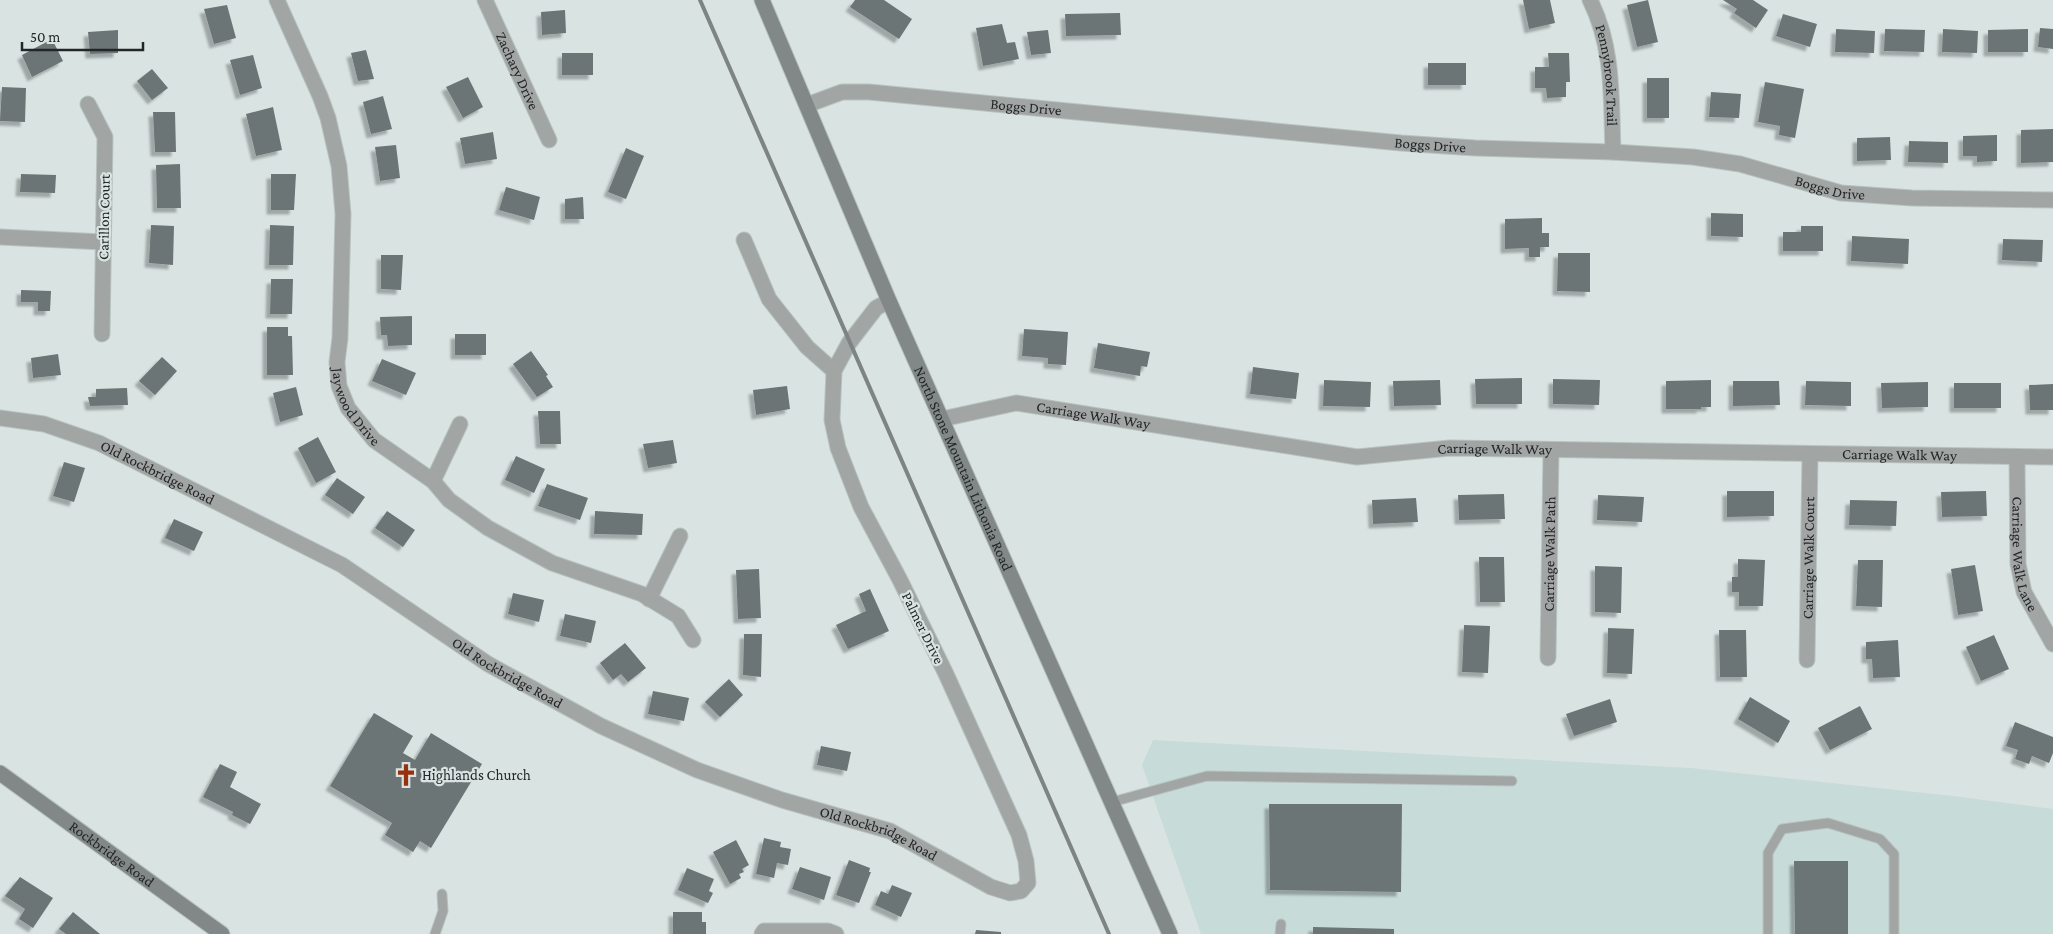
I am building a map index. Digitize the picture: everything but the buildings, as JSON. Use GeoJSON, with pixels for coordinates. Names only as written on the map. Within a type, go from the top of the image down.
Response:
{"type":"FeatureCollection","features":[{"type":"Feature","properties":{"kind":"main road","name":"North Stone Mountain Lithonia Road"},"geometry":{"type":"LineString","coordinates":[[762,0],[889,301],[1170,934]]}},
{"type":"Feature","properties":{"kind":"main road","name":"Rockbridge Road"},"geometry":{"type":"LineString","coordinates":[[0,773],[222,934]]}},
{"type":"Feature","properties":{"kind":"street","name":"Jaywood Drive"},"geometry":{"type":"LineString","coordinates":[[277,0],[320,96],[328,118],[339,166],[343,214],[340,338],[336,362],[340,386],[348,408],[374,440],[433,481],[449,500],[509,541],[552,563],[642,594],[678,616],[693,640]]}},
{"type":"Feature","properties":{"kind":"street","name":"Zachary Drive"},"geometry":{"type":"LineString","coordinates":[[485,0],[549,140]]}},
{"type":"Feature","properties":{"kind":"street","name":"Pennybrook Trail"},"geometry":{"type":"LineString","coordinates":[[1590,0],[1598,17],[1608,52],[1613,152]]}},
{"type":"Feature","properties":{"kind":"street","name":"Boggs Drive"},"geometry":{"type":"LineString","coordinates":[[807,105],[842,92],[869,92],[1401,143],[1693,157],[1740,164],[1841,193],[1912,198],[2053,200]]}},
{"type":"Feature","properties":{"kind":"street","name":"Carillon Court"},"geometry":{"type":"LineString","coordinates":[[88,104],[105,137],[102,334]]}},
{"type":"Feature","properties":{"kind":"street"},"geometry":{"type":"LineString","coordinates":[[0,237],[103,242]]}},
{"type":"Feature","properties":{"kind":"street"},"geometry":{"type":"LineString","coordinates":[[744,240],[769,299],[807,347],[834,371]]}},
{"type":"Feature","properties":{"kind":"street","name":"Palmer Drive"},"geometry":{"type":"LineString","coordinates":[[889,301],[876,308],[848,342],[834,371],[832,420],[838,448],[861,507],[900,580],[942,666],[1019,835],[1026,861],[1028,883]]}},
{"type":"Feature","properties":{"kind":"street","name":"Carriage Walk Way"},"geometry":{"type":"LineString","coordinates":[[942,419],[1016,403],[1357,457],[1450,448],[2053,457]]}},
{"type":"Feature","properties":{"kind":"street","name":"Old Rockbridge Road"},"geometry":{"type":"LineString","coordinates":[[0,418],[44,424],[99,443],[342,565],[488,664],[601,726],[697,770],[782,800],[890,831],[992,887],[1010,893],[1021,891],[1028,883]]}},
{"type":"Feature","properties":{"kind":"street"},"geometry":{"type":"LineString","coordinates":[[433,481],[460,424]]}},
{"type":"Feature","properties":{"kind":"street","name":"Carriage Walk Path"},"geometry":{"type":"LineString","coordinates":[[1548,658],[1551,450]]}},
{"type":"Feature","properties":{"kind":"street","name":"Carriage Walk Court"},"geometry":{"type":"LineString","coordinates":[[1807,660],[1810,454]]}},
{"type":"Feature","properties":{"kind":"street","name":"Carriage Walk Lane"},"geometry":{"type":"LineString","coordinates":[[2017,457],[2018,564],[2024,592],[2053,644]]}},
{"type":"Feature","properties":{"kind":"street"},"geometry":{"type":"LineString","coordinates":[[649,599],[680,536]]}},
{"type":"Feature","properties":{"kind":"street"},"geometry":{"type":"LineString","coordinates":[[762,934],[764,931],[828,931],[836,934]]}},
{"type":"Feature","properties":{"kind":"lane"},"geometry":{"type":"LineString","coordinates":[[1112,802],[1207,776],[1512,781]]}},
{"type":"Feature","properties":{"kind":"lane"},"geometry":{"type":"LineString","coordinates":[[1768,934],[1768,853],[1782,829],[1828,823],[1880,839],[1894,854],[1894,934]]}},
{"type":"Feature","properties":{"kind":"lane"},"geometry":{"type":"LineString","coordinates":[[435,934],[443,911],[442,894]]}},
{"type":"Feature","properties":{"kind":"lane"},"geometry":{"type":"LineString","coordinates":[[1280,934],[1281,924]]}},
{"type":"Feature","properties":{"kind":"shaded area"},"geometry":{"type":"Polygon","coordinates":[[[1153,740],[1691,768],[1953,796],[2053,809],[2053,934],[1201,934],[1142,765],[1153,740]]]}},
{"type":"Feature","properties":{"kind":"railway"},"geometry":{"type":"LineString","coordinates":[[700,0],[1109,934]]}},
{"type":"Feature","properties":{"kind":"place","name":"Highlands Church"},"geometry":{"type":"Point","coordinates":[406,775]}}]}
